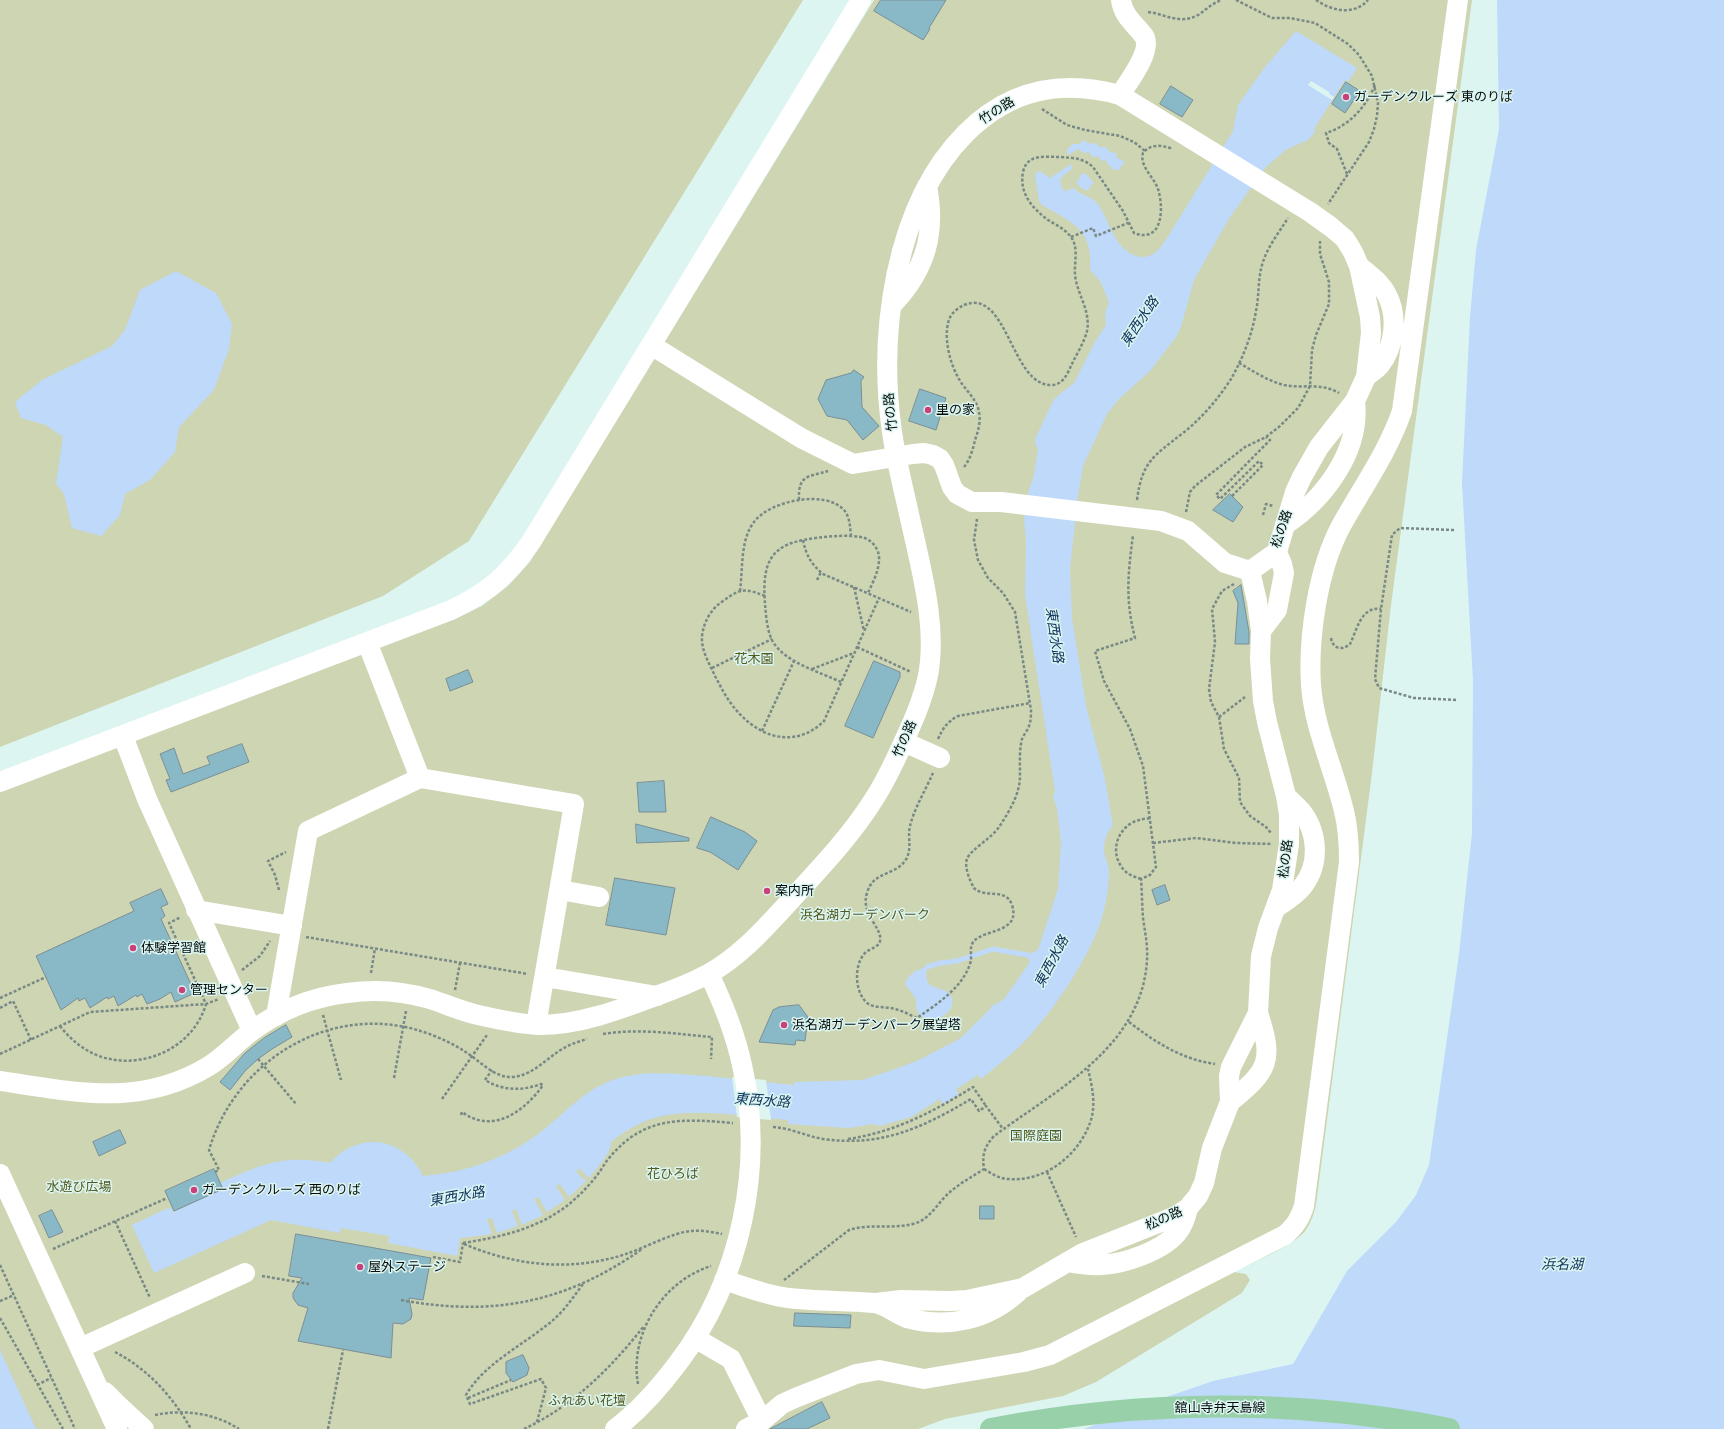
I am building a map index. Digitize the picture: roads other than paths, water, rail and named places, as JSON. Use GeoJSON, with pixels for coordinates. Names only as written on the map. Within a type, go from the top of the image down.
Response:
{"type":"FeatureCollection","features":[{"type":"Feature","properties":{"kind":"main road","name":"舘山寺弁天島線"},"geometry":{"type":"LineString","coordinates":[[991,1429],[1041,1420],[1108,1412],[1174,1408],[1242,1407],[1348,1414],[1449,1429]]}},
{"type":"Feature","properties":{"kind":"lane"},"geometry":{"type":"LineString","coordinates":[[0,782],[451,610],[475,599],[497,583],[516,564],[532,542],[861,0]]}},
{"type":"Feature","properties":{"kind":"lane"},"geometry":{"type":"LineString","coordinates":[[695,1338],[730,1359],[754,1425],[782,1404],[856,1374],[879,1370],[924,1379],[1024,1362],[1050,1354],[1285,1235],[1294,1227],[1300,1217],[1304,1206],[1348,862],[1348,833],[1344,811],[1313,702],[1311,668],[1316,605],[1330,552],[1341,527],[1387,446],[1402,411],[1458,0]]}},
{"type":"Feature","properties":{"kind":"lane"},"geometry":{"type":"LineString","coordinates":[[1120,95],[1140,65],[1146,45],[1144,37],[1129,19],[1122,5]]}},
{"type":"Feature","properties":{"kind":"lane","name":"竹の路"},"geometry":{"type":"LineString","coordinates":[[0,1081],[82,1093],[118,1095],[156,1089],[191,1075],[224,1055],[252,1031],[276,1016],[314,1000],[350,992],[368,991],[411,994],[498,1019],[536,1025],[568,1023],[632,1005],[657,996],[709,974],[740,953],[784,908],[837,849],[872,803],[893,767],[919,708],[928,679],[931,649],[930,621],[920,562],[892,432],[888,373],[893,304],[901,256],[918,203],[927,186],[945,158],[980,120],[998,107],[1037,91],[1065,87],[1100,89],[1120,95],[1188,136]]}},
{"type":"Feature","properties":{"kind":"lane","name":"松の路"},"geometry":{"type":"LineString","coordinates":[[724,1280],[782,1298],[876,1303],[901,1300],[967,1300],[1023,1288],[1075,1258],[1102,1265],[1116,1263],[1145,1254],[1169,1241],[1177,1233],[1184,1221],[1188,1208],[1198,1196],[1204,1182],[1214,1142],[1230,1102],[1229,1076],[1231,1067],[1258,1013],[1261,956],[1268,928],[1277,907],[1284,883],[1284,844],[1289,814],[1286,796],[1267,722],[1262,692],[1260,631],[1257,602],[1250,571],[1277,552],[1295,492],[1310,462],[1331,431],[1355,402],[1366,377],[1371,333],[1370,317],[1359,266],[1345,239],[1297,204],[1188,136]]}},
{"type":"Feature","properties":{"kind":"lane"},"geometry":{"type":"LineString","coordinates":[[651,345],[801,438],[853,464],[897,456],[924,453],[933,455],[940,460],[944,466],[952,487],[957,494],[972,502],[1001,502],[1161,521],[1185,530],[1199,539],[1210,551],[1225,563],[1250,571]]}},
{"type":"Feature","properties":{"kind":"lane"},"geometry":{"type":"LineString","coordinates":[[1285,525],[1311,505],[1340,466],[1356,425],[1357,415],[1355,402]]}},
{"type":"Feature","properties":{"kind":"lane"},"geometry":{"type":"LineString","coordinates":[[1260,631],[1277,610],[1284,573],[1277,552]]}},
{"type":"Feature","properties":{"kind":"lane"},"geometry":{"type":"LineString","coordinates":[[367,642],[420,778]]}},
{"type":"Feature","properties":{"kind":"lane"},"geometry":{"type":"LineString","coordinates":[[122,736],[147,799],[252,1031]]}},
{"type":"Feature","properties":{"kind":"lane"},"geometry":{"type":"LineString","coordinates":[[904,742],[935,756]]}},
{"type":"Feature","properties":{"kind":"lane"},"geometry":{"type":"LineString","coordinates":[[276,1016],[308,831],[420,778],[574,804],[536,1025]]}},
{"type":"Feature","properties":{"kind":"lane"},"geometry":{"type":"LineString","coordinates":[[1277,907],[1292,897],[1303,886],[1311,872],[1315,856],[1315,840],[1310,825],[1301,811],[1286,796]]}},
{"type":"Feature","properties":{"kind":"lane"},"geometry":{"type":"LineString","coordinates":[[560,890],[599,897]]}},
{"type":"Feature","properties":{"kind":"lane"},"geometry":{"type":"LineString","coordinates":[[196,910],[291,930]]}},
{"type":"Feature","properties":{"kind":"lane"},"geometry":{"type":"LineString","coordinates":[[615,1429],[643,1404],[666,1379],[695,1338],[724,1280],[738,1237],[748,1188],[750,1132],[748,1098],[742,1065],[726,1014],[709,974]]}},
{"type":"Feature","properties":{"kind":"lane"},"geometry":{"type":"LineString","coordinates":[[545,977],[657,996]]}},
{"type":"Feature","properties":{"kind":"lane"},"geometry":{"type":"LineString","coordinates":[[1230,1102],[1255,1080],[1261,1072],[1266,1059],[1267,1048],[1265,1035],[1258,1013]]}},
{"type":"Feature","properties":{"kind":"lane"},"geometry":{"type":"LineString","coordinates":[[0,1174],[38,1256],[86,1345],[94,1378],[117,1429]]}},
{"type":"Feature","properties":{"kind":"lane"},"geometry":{"type":"LineString","coordinates":[[86,1345],[245,1273]]}},
{"type":"Feature","properties":{"kind":"lane"},"geometry":{"type":"LineString","coordinates":[[94,1378],[118,1406],[140,1425]]}},
{"type":"Feature","properties":{"kind":"water","name":"浜名湖"},"geometry":{"type":"Polygon","coordinates":[[[1497,0],[1724,0],[1724,1429],[1084,1429],[1152,1402],[1213,1381],[1293,1364],[1347,1271],[1396,1222],[1416,1195],[1429,1165],[1459,954],[1472,833],[1473,681],[1462,483],[1470,317],[1476,250],[1499,129],[1497,0]]]}},
{"type":"Feature","properties":{"kind":"water","name":"東西水路"},"geometry":{"type":"Polygon","coordinates":[[[1296,31],[1357,68],[1348,82],[1345,80],[1314,129],[1315,132],[1308,140],[1287,149],[1265,168],[1230,217],[1194,280],[1181,327],[1176,337],[1150,371],[1119,399],[1107,414],[1083,466],[1078,496],[1070,569],[1072,618],[1086,706],[1104,775],[1113,825],[1108,832],[1104,843],[1104,852],[1109,869],[1109,876],[1104,910],[1099,927],[1091,944],[1071,981],[1035,1030],[1008,1057],[981,1079],[978,1075],[956,1089],[959,1094],[943,1104],[940,1099],[911,1117],[880,1126],[872,1124],[849,1128],[788,1124],[788,1120],[708,1113],[676,1114],[648,1120],[623,1133],[611,1142],[609,1151],[589,1178],[579,1168],[576,1172],[586,1181],[569,1197],[560,1184],[556,1186],[565,1200],[547,1212],[538,1197],[534,1199],[543,1215],[522,1225],[516,1209],[512,1211],[518,1226],[497,1233],[492,1218],[487,1219],[492,1234],[460,1238],[457,1256],[388,1243],[389,1236],[341,1228],[340,1233],[271,1220],[154,1273],[132,1225],[166,1209],[171,1208],[173,1212],[223,1189],[220,1183],[273,1162],[286,1160],[314,1160],[330,1163],[342,1152],[354,1146],[367,1142],[380,1142],[393,1146],[405,1153],[415,1163],[423,1176],[457,1171],[489,1161],[519,1147],[547,1127],[584,1095],[601,1085],[622,1077],[658,1073],[682,1074],[794,1085],[794,1082],[862,1080],[919,1060],[961,1038],[991,1008],[991,1006],[1004,999],[1030,962],[1027,955],[1038,950],[1058,889],[1061,844],[1057,808],[1053,797],[1055,791],[1025,595],[1026,541],[1024,520],[1028,493],[1034,475],[1038,449],[1035,443],[1036,437],[1054,399],[1074,383],[1095,342],[1106,325],[1105,313],[1109,302],[1100,281],[1090,270],[1090,256],[1088,245],[1084,236],[1072,223],[1042,205],[1039,201],[1035,176],[1036,173],[1040,171],[1050,178],[1071,164],[1072,169],[1060,180],[1062,189],[1065,191],[1074,188],[1097,203],[1117,240],[1128,252],[1142,257],[1152,255],[1160,248],[1169,235],[1233,131],[1238,105],[1265,67],[1296,31]]]}},
{"type":"Feature","properties":{"kind":"water"},"geometry":{"type":"Polygon","coordinates":[[[1083,140],[1090,144],[1096,143],[1099,147],[1106,147],[1110,152],[1116,153],[1117,158],[1125,162],[1121,166],[1120,171],[1117,169],[1112,170],[1111,166],[1108,165],[1106,160],[1101,161],[1098,156],[1092,157],[1089,152],[1084,153],[1078,149],[1070,154],[1067,154],[1067,149],[1073,144],[1080,144],[1083,140]]]}},
{"type":"Feature","properties":{"kind":"water"},"geometry":{"type":"Polygon","coordinates":[[[1085,173],[1094,183],[1090,186],[1088,191],[1080,187],[1076,182],[1079,180],[1080,175],[1085,173]]]}},
{"type":"Feature","properties":{"kind":"water"},"geometry":{"type":"Polygon","coordinates":[[[176,271],[216,293],[232,324],[229,349],[214,390],[179,427],[175,452],[150,480],[125,494],[120,515],[101,536],[72,528],[64,494],[56,484],[63,437],[46,425],[21,418],[15,402],[42,380],[112,346],[125,330],[140,290],[176,271]]]}},
{"type":"Feature","properties":{"kind":"water"},"geometry":{"type":"Polygon","coordinates":[[[927,967],[926,974],[930,985],[948,992],[952,999],[950,1010],[946,1014],[929,1020],[923,1018],[919,1014],[915,997],[905,984],[911,974],[927,967]]]}},
{"type":"Feature","properties":{"kind":"water"},"geometry":{"type":"Polygon","coordinates":[[[0,1350],[36,1429],[0,1429],[0,1350]]]}},
{"type":"Feature","properties":{"kind":"waterway"},"geometry":{"type":"LineString","coordinates":[[927,967],[940,963],[957,961],[993,949],[1033,956]]}},
{"type":"Feature","properties":{"kind":"place","name":"ガーデンクルーズ 東のりば"},"geometry":{"type":"Point","coordinates":[1346,97]}},
{"type":"Feature","properties":{"kind":"place","name":"里の家"},"geometry":{"type":"Point","coordinates":[928,410]}},
{"type":"Feature","properties":{"kind":"place","name":"案内所"},"geometry":{"type":"Point","coordinates":[767,891]}},
{"type":"Feature","properties":{"kind":"place","name":"体験学習館"},"geometry":{"type":"Point","coordinates":[133,948]}},
{"type":"Feature","properties":{"kind":"place","name":"管理センター"},"geometry":{"type":"Point","coordinates":[182,990]}},
{"type":"Feature","properties":{"kind":"place","name":"浜名湖ガーデンパーク展望塔"},"geometry":{"type":"Point","coordinates":[784,1025]}},
{"type":"Feature","properties":{"kind":"place","name":"ガーデンクルーズ 西のりば"},"geometry":{"type":"Point","coordinates":[194,1190]}},
{"type":"Feature","properties":{"kind":"place","name":"屋外ステージ"},"geometry":{"type":"Point","coordinates":[360,1267]}},
{"type":"Feature","properties":{"kind":"park label","name":"花木園"},"geometry":{"type":"Point","coordinates":[754,659]}},
{"type":"Feature","properties":{"kind":"park label","name":"浜名湖ガーデンパーク"},"geometry":{"type":"Point","coordinates":[865,915]}},
{"type":"Feature","properties":{"kind":"park label","name":"国際庭園"},"geometry":{"type":"Point","coordinates":[1036,1136]}},
{"type":"Feature","properties":{"kind":"park label","name":"花ひろば"},"geometry":{"type":"Point","coordinates":[673,1174]}},
{"type":"Feature","properties":{"kind":"park label","name":"水遊び広場"},"geometry":{"type":"Point","coordinates":[79,1187]}},
{"type":"Feature","properties":{"kind":"park label","name":"ふれあい花壇"},"geometry":{"type":"Point","coordinates":[587,1401]}}]}
